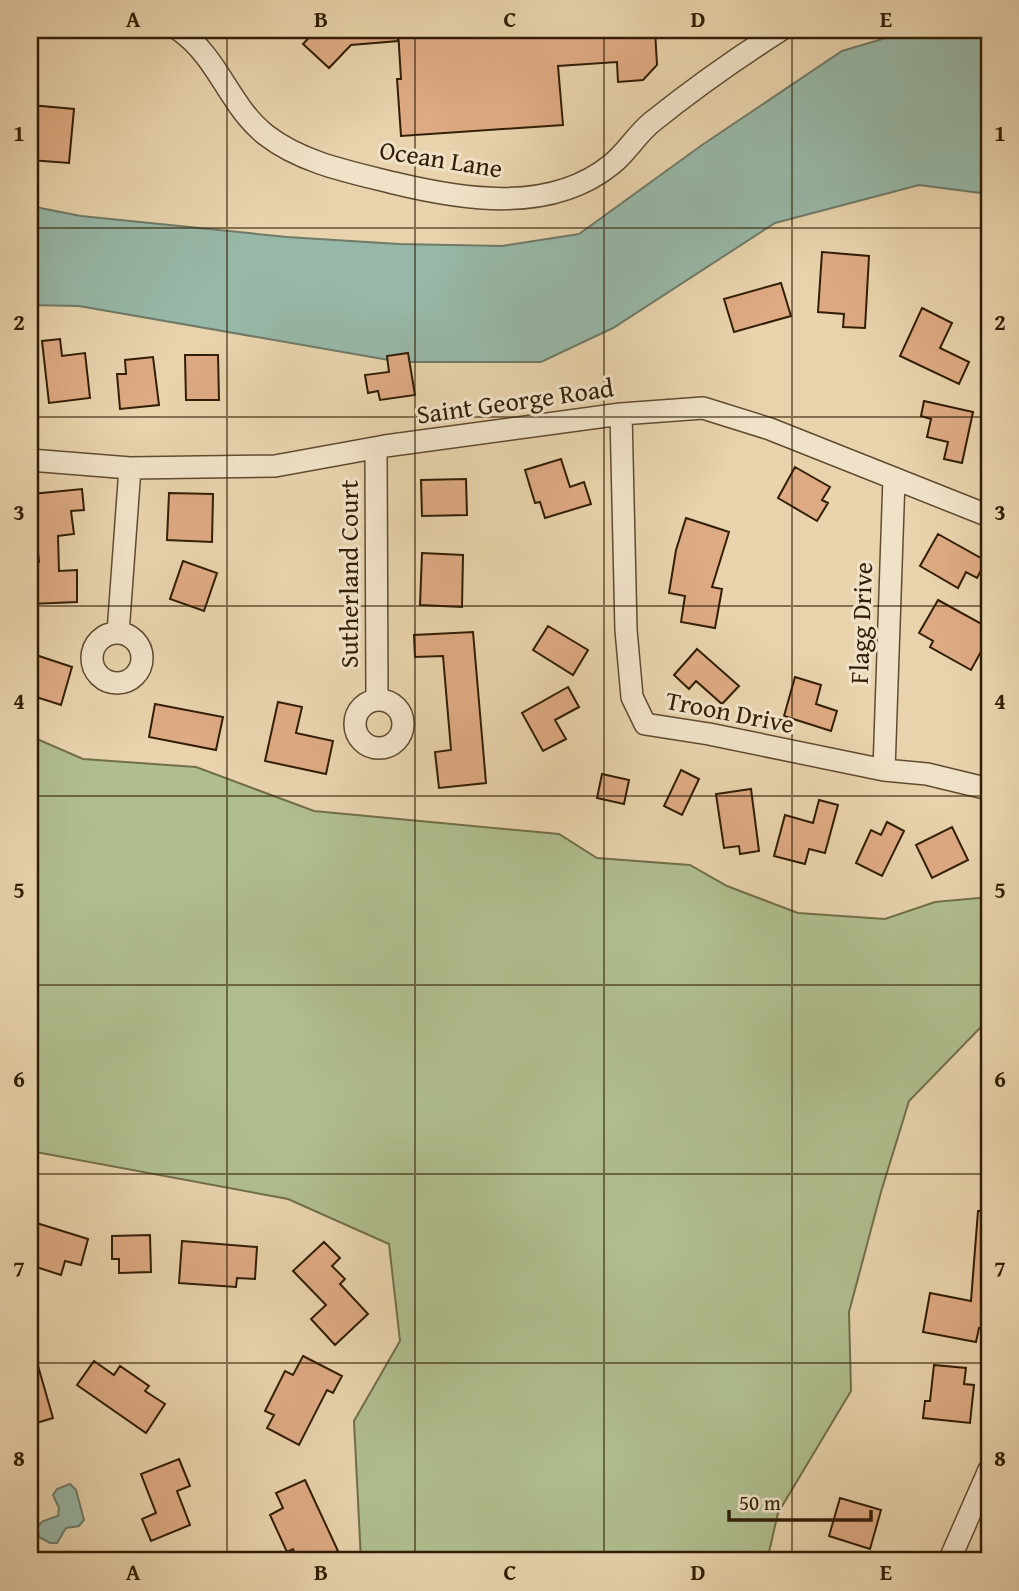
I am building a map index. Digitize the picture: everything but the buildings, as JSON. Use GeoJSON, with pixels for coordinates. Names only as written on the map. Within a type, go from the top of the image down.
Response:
{"type":"FeatureCollection","features":[{"type":"Feature","properties":{"kind":"street","name":"Ocean Lane"},"geometry":{"type":"LineString","coordinates":[[179,30],[210,58],[248,117],[265,134],[292,151],[332,167],[407,186],[508,199],[542,197],[577,186],[612,164],[649,124],[781,30]]}},
{"type":"Feature","properties":{"kind":"street","name":"Saint George Road"},"geometry":{"type":"LineString","coordinates":[[30,460],[130,468],[275,466],[376,447],[621,414],[703,408],[770,429],[989,516]]}},
{"type":"Feature","properties":{"kind":"street","name":"Troon Drive"},"geometry":{"type":"LineString","coordinates":[[621,414],[626,630],[632,697],[645,724],[709,734],[884,771],[927,774],[989,789]]}},
{"type":"Feature","properties":{"kind":"street","name":"Sutherland Court"},"geometry":{"type":"LineString","coordinates":[[376,447],[377,700]]}},
{"type":"Feature","properties":{"kind":"street"},"geometry":{"type":"LineString","coordinates":[[118,633],[130,468]]}},
{"type":"Feature","properties":{"kind":"street","name":"Flagg Drive"},"geometry":{"type":"LineString","coordinates":[[884,771],[894,478]]}},
{"type":"Feature","properties":{"kind":"street"},"geometry":{"type":"LineString","coordinates":[[949,1561],[989,1470]]}},
{"type":"Feature","properties":{"kind":"green space"},"geometry":{"type":"Polygon","coordinates":[[[30,736],[83,759],[196,767],[314,811],[559,834],[597,858],[690,865],[727,886],[798,913],[885,919],[935,902],[989,897],[989,1007],[982,1026],[909,1101],[849,1312],[851,1391],[778,1513],[767,1561],[361,1561],[354,1421],[400,1341],[389,1244],[288,1199],[30,1151],[30,736]]]}},
{"type":"Feature","properties":{"kind":"shaded area"},"geometry":{"type":"Polygon","coordinates":[[[913,30],[989,30],[989,194],[919,185],[775,223],[613,328],[541,362],[400,362],[79,306],[30,305],[30,206],[81,216],[287,237],[399,244],[502,246],[579,234],[702,145],[842,51],[913,30]]]}},
{"type":"Feature","properties":{"kind":"shaded area"},"geometry":{"type":"Polygon","coordinates":[[[70,1484],[76,1490],[84,1520],[79,1526],[66,1528],[57,1543],[50,1543],[39,1537],[37,1527],[43,1521],[58,1516],[59,1508],[53,1495],[57,1489],[70,1484]]]}}]}
